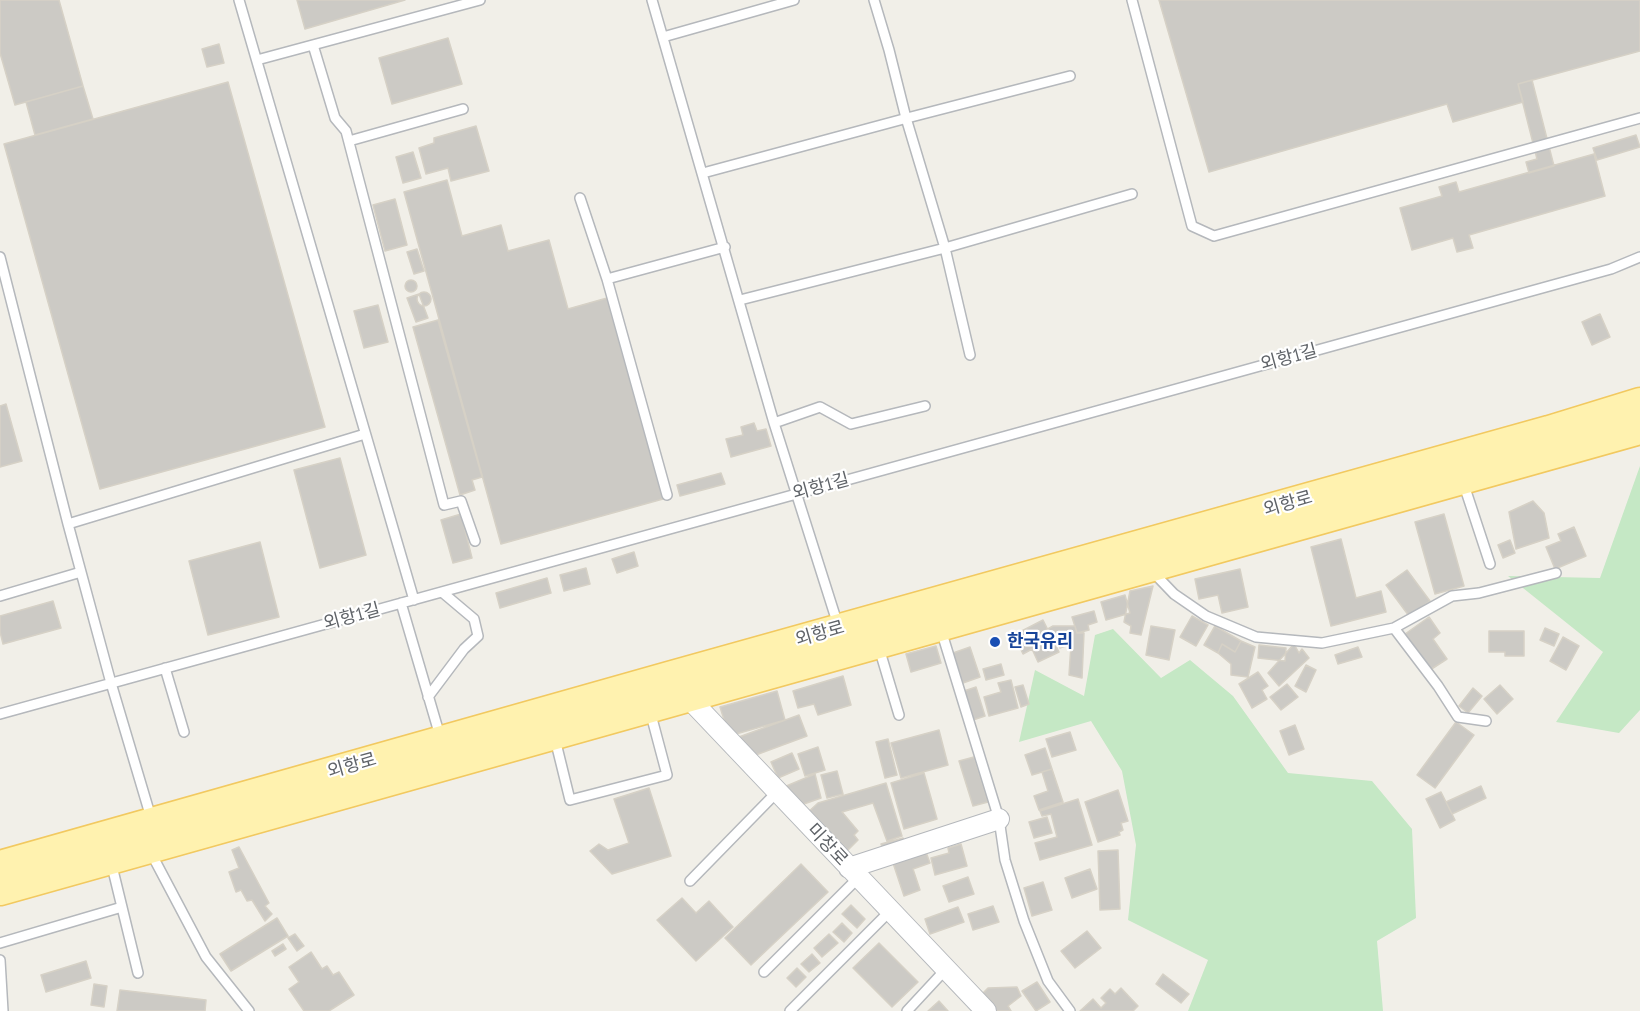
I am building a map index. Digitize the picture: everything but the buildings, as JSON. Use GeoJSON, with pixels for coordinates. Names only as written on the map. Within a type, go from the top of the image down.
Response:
{"type":"FeatureCollection","features":[{"type":"Feature","properties":{"kind":"main road","name":"외항로"},"geometry":{"type":"LineString","coordinates":[[0,866],[150,836],[554,735],[649,708],[678,687],[839,629],[1549,431],[1640,403]]}},
{"type":"Feature","properties":{"kind":"main road","name":"외항로"},"geometry":{"type":"LineString","coordinates":[[0,890],[110,859],[150,836],[441,741],[878,643],[1640,429]]}},
{"type":"Feature","properties":{"kind":"street","name":"미창로"},"geometry":{"type":"LineString","coordinates":[[678,687],[986,1011]]}},
{"type":"Feature","properties":{"kind":"street"},"geometry":{"type":"LineString","coordinates":[[853,873],[999,819]]}},
{"type":"Feature","properties":{"kind":"lane"},"geometry":{"type":"LineString","coordinates":[[239,0],[414,600]]}},
{"type":"Feature","properties":{"kind":"lane"},"geometry":{"type":"LineString","coordinates":[[257,60],[480,0]]}},
{"type":"Feature","properties":{"kind":"lane"},"geometry":{"type":"LineString","coordinates":[[652,0],[774,423],[839,629]]}},
{"type":"Feature","properties":{"kind":"lane"},"geometry":{"type":"LineString","coordinates":[[663,37],[794,0]]}},
{"type":"Feature","properties":{"kind":"lane"},"geometry":{"type":"LineString","coordinates":[[874,0],[945,248],[970,355]]}},
{"type":"Feature","properties":{"kind":"lane"},"geometry":{"type":"LineString","coordinates":[[1132,0],[1192,226],[1214,236],[1640,118]]}},
{"type":"Feature","properties":{"kind":"lane"},"geometry":{"type":"LineString","coordinates":[[314,45],[335,118],[346,131],[349,141],[444,505],[461,501],[475,541]]}},
{"type":"Feature","properties":{"kind":"lane"},"geometry":{"type":"LineString","coordinates":[[703,173],[1070,76]]}},
{"type":"Feature","properties":{"kind":"lane"},"geometry":{"type":"LineString","coordinates":[[349,141],[463,110]]}},
{"type":"Feature","properties":{"kind":"lane"},"geometry":{"type":"LineString","coordinates":[[740,300],[945,248],[1132,194]]}},
{"type":"Feature","properties":{"kind":"lane"},"geometry":{"type":"LineString","coordinates":[[580,198],[607,279],[667,495]]}},
{"type":"Feature","properties":{"kind":"lane"},"geometry":{"type":"LineString","coordinates":[[607,279],[725,247]]}},
{"type":"Feature","properties":{"kind":"lane"},"geometry":{"type":"LineString","coordinates":[[0,257],[150,836],[206,957],[249,1011]]}},
{"type":"Feature","properties":{"kind":"lane","name":"외항1길"},"geometry":{"type":"LineString","coordinates":[[0,714],[1611,269],[1640,257]]}},
{"type":"Feature","properties":{"kind":"lane"},"geometry":{"type":"LineString","coordinates":[[774,423],[820,407],[851,424],[925,406]]}},
{"type":"Feature","properties":{"kind":"lane"},"geometry":{"type":"LineString","coordinates":[[68,524],[365,434]]}},
{"type":"Feature","properties":{"kind":"lane"},"geometry":{"type":"LineString","coordinates":[[1463,479],[1490,564]]}},
{"type":"Feature","properties":{"kind":"lane"},"geometry":{"type":"LineString","coordinates":[[1148,567],[1174,594],[1206,616],[1256,637],[1322,644],[1394,628],[1452,596],[1479,593],[1556,573]]}},
{"type":"Feature","properties":{"kind":"lane"},"geometry":{"type":"LineString","coordinates":[[0,596],[81,572]]}},
{"type":"Feature","properties":{"kind":"lane"},"geometry":{"type":"LineString","coordinates":[[428,697],[464,649],[478,636],[474,619],[442,592]]}},
{"type":"Feature","properties":{"kind":"lane"},"geometry":{"type":"LineString","coordinates":[[401,603],[441,741]]}},
{"type":"Feature","properties":{"kind":"lane"},"geometry":{"type":"LineString","coordinates":[[939,625],[999,819],[1005,860],[1024,921],[1048,981],[1070,1011]]}},
{"type":"Feature","properties":{"kind":"lane"},"geometry":{"type":"LineString","coordinates":[[1394,628],[1438,686],[1458,717],[1486,721]]}},
{"type":"Feature","properties":{"kind":"lane"},"geometry":{"type":"LineString","coordinates":[[878,643],[899,716]]}},
{"type":"Feature","properties":{"kind":"lane"},"geometry":{"type":"LineString","coordinates":[[165,668],[184,732]]}},
{"type":"Feature","properties":{"kind":"lane"},"geometry":{"type":"LineString","coordinates":[[554,735],[570,800],[667,775],[649,708]]}},
{"type":"Feature","properties":{"kind":"lane"},"geometry":{"type":"LineString","coordinates":[[690,881],[777,792]]}},
{"type":"Feature","properties":{"kind":"lane"},"geometry":{"type":"LineString","coordinates":[[110,859],[138,973]]}},
{"type":"Feature","properties":{"kind":"lane"},"geometry":{"type":"LineString","coordinates":[[764,972],[853,873]]}},
{"type":"Feature","properties":{"kind":"lane"},"geometry":{"type":"LineString","coordinates":[[0,943],[122,907]]}},
{"type":"Feature","properties":{"kind":"lane"},"geometry":{"type":"LineString","coordinates":[[790,1011],[890,912]]}},
{"type":"Feature","properties":{"kind":"lane"},"geometry":{"type":"LineString","coordinates":[[0,960],[3,1011]]}},
{"type":"Feature","properties":{"kind":"lane"},"geometry":{"type":"LineString","coordinates":[[907,1011],[946,969]]}},
{"type":"Feature","properties":{"kind":"green space"},"geometry":{"type":"Polygon","coordinates":[[[1640,466],[1640,710],[1619,733],[1556,722],[1603,652],[1508,576],[1600,578],[1640,466]]]}},
{"type":"Feature","properties":{"kind":"green space"},"geometry":{"type":"Polygon","coordinates":[[[1113,629],[1161,678],[1190,660],[1233,696],[1288,773],[1372,781],[1412,829],[1416,918],[1377,941],[1383,1011],[1188,1011],[1208,960],[1128,920],[1136,845],[1122,771],[1091,721],[1019,742],[1035,670],[1084,696],[1095,635],[1113,629]]]}},
{"type":"Feature","properties":{"kind":"place","name":"한국유리"},"geometry":{"type":"Point","coordinates":[995,642]}}]}
